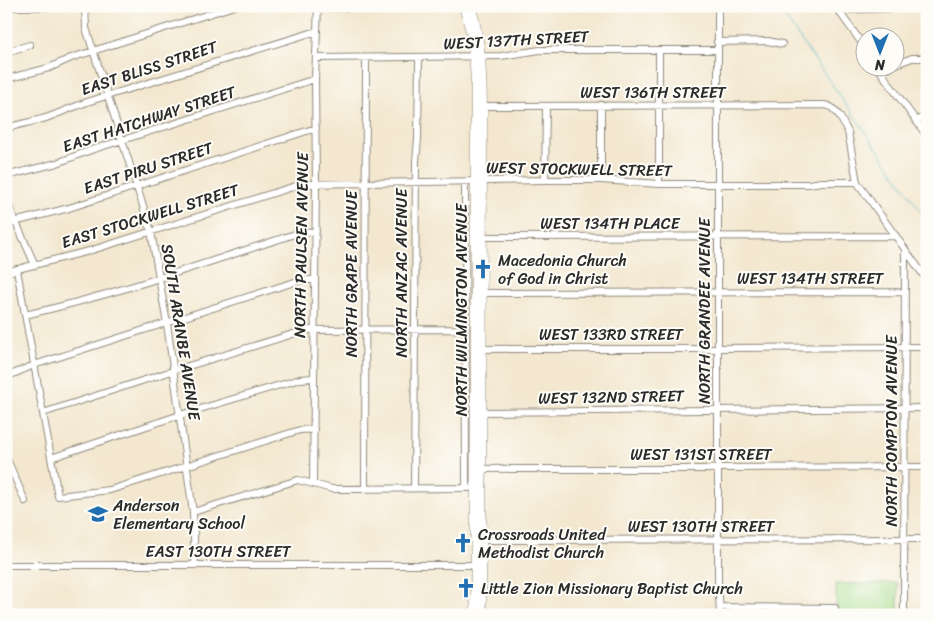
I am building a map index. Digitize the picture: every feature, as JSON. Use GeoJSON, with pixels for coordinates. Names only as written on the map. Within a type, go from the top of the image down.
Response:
{"type":"FeatureCollection","features":[{"type":"Feature","properties":{"kind":"main road","name":"NORTH WILMINGTON AVENUE"},"geometry":{"type":"LineString","coordinates":[[463,6],[478,56]]}},
{"type":"Feature","properties":{"kind":"main road","name":"NORTH WILMINGTON AVENUE"},"geometry":{"type":"LineString","coordinates":[[471,6],[476,23],[479,106],[479,565],[482,615]]}},
{"type":"Feature","properties":{"kind":"main road","name":"NORTH WILMINGTON AVENUE"},"geometry":{"type":"LineString","coordinates":[[475,615],[479,565]]}},
{"type":"Feature","properties":{"kind":"street"},"geometry":{"type":"LineString","coordinates":[[6,6],[142,6]]}},
{"type":"Feature","properties":{"kind":"street"},"geometry":{"type":"LineString","coordinates":[[6,79],[49,68],[71,58],[234,6]]}},
{"type":"Feature","properties":{"kind":"street"},"geometry":{"type":"LineString","coordinates":[[318,7],[418,6]]}},
{"type":"Feature","properties":{"kind":"street","name":"NORTH GRANDEE AVENUE"},"geometry":{"type":"LineString","coordinates":[[718,6],[718,580],[720,615]]}},
{"type":"Feature","properties":{"kind":"street","name":"SOUTH ARANBE AVENUE"},"geometry":{"type":"LineString","coordinates":[[85,7],[86,28],[151,231],[167,324],[194,512],[195,565]]}},
{"type":"Feature","properties":{"kind":"street","name":"NORTH PAULSEN AVENUE"},"geometry":{"type":"LineString","coordinates":[[314,484],[315,79],[318,7]]}},
{"type":"Feature","properties":{"kind":"street"},"geometry":{"type":"LineString","coordinates":[[856,35],[838,10],[927,7]]}},
{"type":"Feature","properties":{"kind":"street","name":"EAST BLISS STREET"},"geometry":{"type":"LineString","coordinates":[[6,128],[46,118],[108,95],[317,31]]}},
{"type":"Feature","properties":{"kind":"street"},"geometry":{"type":"LineString","coordinates":[[717,42],[768,42],[782,44]]}},
{"type":"Feature","properties":{"kind":"street"},"geometry":{"type":"LineString","coordinates":[[6,52],[30,45]]}},
{"type":"Feature","properties":{"kind":"street","name":"WEST 137TH STREET"},"geometry":{"type":"LineString","coordinates":[[316,58],[501,56],[540,50],[717,50]]}},
{"type":"Feature","properties":{"kind":"street"},"geometry":{"type":"LineString","coordinates":[[659,50],[659,184]]}},
{"type":"Feature","properties":{"kind":"street","name":"NORTH GRAPE AVENUE"},"geometry":{"type":"LineString","coordinates":[[365,489],[364,183],[366,58]]}},
{"type":"Feature","properties":{"kind":"street","name":"NORTH ANZAC AVENUE"},"geometry":{"type":"LineString","coordinates":[[414,489],[416,182],[419,58]]}},
{"type":"Feature","properties":{"kind":"street"},"geometry":{"type":"LineString","coordinates":[[906,60],[912,58],[927,58]]}},
{"type":"Feature","properties":{"kind":"street"},"geometry":{"type":"LineString","coordinates":[[886,78],[927,136]]}},
{"type":"Feature","properties":{"kind":"street","name":"EAST HATCHWAY STREET"},"geometry":{"type":"LineString","coordinates":[[6,176],[57,163],[315,79]]}},
{"type":"Feature","properties":{"kind":"street"},"geometry":{"type":"LineString","coordinates":[[602,105],[602,180]]}},
{"type":"Feature","properties":{"kind":"street","name":"WEST 136TH STREET"},"geometry":{"type":"LineString","coordinates":[[479,106],[825,105],[831,107],[839,115],[848,132],[856,182]]}},
{"type":"Feature","properties":{"kind":"street"},"geometry":{"type":"LineString","coordinates":[[545,180],[546,106]]}},
{"type":"Feature","properties":{"kind":"street"},"geometry":{"type":"LineString","coordinates":[[916,121],[927,115]]}},
{"type":"Feature","properties":{"kind":"street","name":"EAST PIRU STREET"},"geometry":{"type":"LineString","coordinates":[[6,224],[68,208],[316,128]]}},
{"type":"Feature","properties":{"kind":"street","name":"WEST STOCKWELL STREET"},"geometry":{"type":"LineString","coordinates":[[302,184],[545,180],[602,180],[659,184],[809,184],[856,182]]}},
{"type":"Feature","properties":{"kind":"street"},"geometry":{"type":"LineString","coordinates":[[465,182],[466,488]]}},
{"type":"Feature","properties":{"kind":"street"},"geometry":{"type":"LineString","coordinates":[[856,182],[927,280]]}},
{"type":"Feature","properties":{"kind":"street","name":"EAST STOCKWELL STREET"},"geometry":{"type":"LineString","coordinates":[[6,272],[89,251],[302,184]]}},
{"type":"Feature","properties":{"kind":"street"},"geometry":{"type":"LineString","coordinates":[[6,200],[35,265]]}},
{"type":"Feature","properties":{"kind":"street"},"geometry":{"type":"LineString","coordinates":[[25,315],[69,305],[159,278],[298,233],[316,231]]}},
{"type":"Feature","properties":{"kind":"street","name":"WEST 134TH PLACE"},"geometry":{"type":"LineString","coordinates":[[479,236],[896,236]]}},
{"type":"Feature","properties":{"kind":"street","name":"NORTH COMPTON AVENUE"},"geometry":{"type":"LineString","coordinates":[[904,615],[905,248]]}},
{"type":"Feature","properties":{"kind":"street"},"geometry":{"type":"LineString","coordinates":[[17,270],[58,496],[110,490],[300,430],[314,429]]}},
{"type":"Feature","properties":{"kind":"street"},"geometry":{"type":"LineString","coordinates":[[6,376],[34,365],[301,280],[315,280]]}},
{"type":"Feature","properties":{"kind":"street","name":"WEST 134TH STREET"},"geometry":{"type":"LineString","coordinates":[[479,293],[905,292]]}},
{"type":"Feature","properties":{"kind":"street"},"geometry":{"type":"LineString","coordinates":[[43,413],[300,332],[364,329],[465,329]]}},
{"type":"Feature","properties":{"kind":"street","name":"WEST 133RD STREET"},"geometry":{"type":"LineString","coordinates":[[479,348],[927,347]]}},
{"type":"Feature","properties":{"kind":"street"},"geometry":{"type":"LineString","coordinates":[[51,458],[180,415],[300,379],[314,378]]}},
{"type":"Feature","properties":{"kind":"street","name":"WEST 132ND STREET"},"geometry":{"type":"LineString","coordinates":[[479,412],[927,408]]}},
{"type":"Feature","properties":{"kind":"street"},"geometry":{"type":"LineString","coordinates":[[6,457],[25,501]]}},
{"type":"Feature","properties":{"kind":"street","name":"WEST 131ST STREET"},"geometry":{"type":"LineString","coordinates":[[479,469],[927,467]]}},
{"type":"Feature","properties":{"kind":"street"},"geometry":{"type":"LineString","coordinates":[[194,512],[298,480],[332,489],[479,488]]}},
{"type":"Feature","properties":{"kind":"street","name":"WEST 130TH STREET"},"geometry":{"type":"LineString","coordinates":[[479,540],[927,539]]}},
{"type":"Feature","properties":{"kind":"street","name":"EAST 130TH STREET"},"geometry":{"type":"LineString","coordinates":[[6,565],[479,565]]}},
{"type":"Feature","properties":{"kind":"street"},"geometry":{"type":"LineString","coordinates":[[720,607],[834,608]]}},
{"type":"Feature","properties":{"kind":"green space"},"geometry":{"type":"Polygon","coordinates":[[[898,583],[898,615],[836,615],[836,584],[898,583]]]}},
{"type":"Feature","properties":{"kind":"waterway"},"geometry":{"type":"LineString","coordinates":[[777,6],[927,220]]}},
{"type":"Feature","properties":{"kind":"place","name":"Macedonia Church of God in Christ"},"geometry":{"type":"Point","coordinates":[483,269]}},
{"type":"Feature","properties":{"kind":"place","name":"Anderson Elementary School"},"geometry":{"type":"Point","coordinates":[98,514]}},
{"type":"Feature","properties":{"kind":"place","name":"Crossroads United Methodist Church"},"geometry":{"type":"Point","coordinates":[463,543]}},
{"type":"Feature","properties":{"kind":"place","name":"Little Zion Missionary Baptist Church"},"geometry":{"type":"Point","coordinates":[466,588]}}]}
